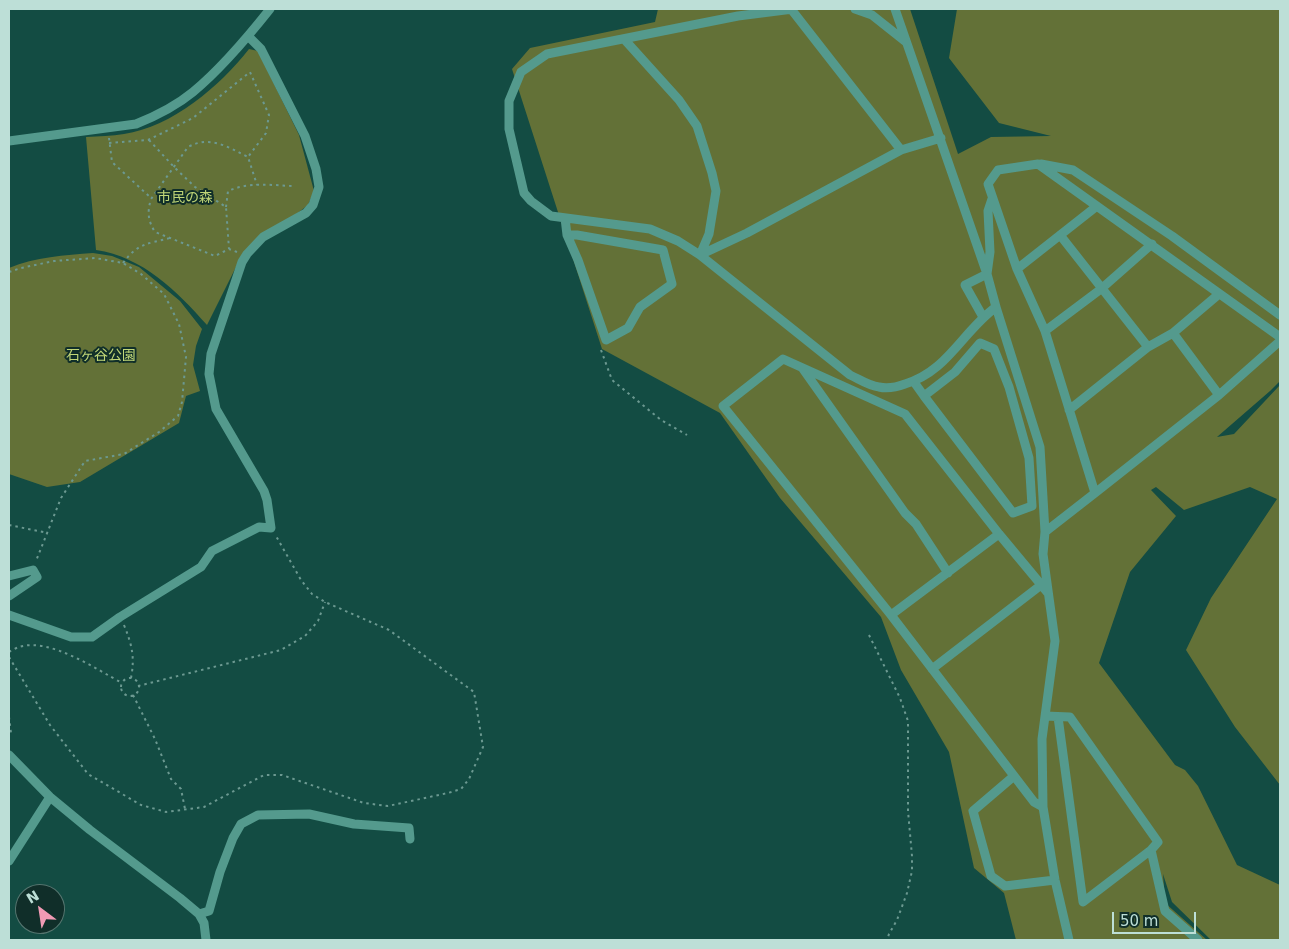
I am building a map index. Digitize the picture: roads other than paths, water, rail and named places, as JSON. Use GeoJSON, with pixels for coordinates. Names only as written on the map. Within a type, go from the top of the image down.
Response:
{"type":"FeatureCollection","features":[{"type":"Feature","properties":{"kind":"street"},"geometry":{"type":"LineString","coordinates":[[9,141],[136,124],[152,117],[193,92],[248,36],[270,9]]}},
{"type":"Feature","properties":{"kind":"street"},"geometry":{"type":"LineString","coordinates":[[901,150],[792,9],[768,10],[547,54],[521,72],[509,101],[509,129],[524,193],[531,202],[551,216],[650,230],[678,241],[700,256],[850,375],[878,387],[895,388],[914,382],[930,373],[948,359],[983,317],[996,308]]}},
{"type":"Feature","properties":{"kind":"street"},"geometry":{"type":"LineString","coordinates":[[856,9],[872,15],[906,42]]}},
{"type":"Feature","properties":{"kind":"street"},"geometry":{"type":"LineString","coordinates":[[896,9],[987,274],[1040,447],[1046,532],[1043,554],[1044,582]]}},
{"type":"Feature","properties":{"kind":"street"},"geometry":{"type":"LineString","coordinates":[[9,615],[71,637],[92,638],[120,617],[201,567],[212,551],[259,527],[271,528],[264,491],[216,409],[208,374],[211,354],[242,262],[263,237],[306,213],[313,205],[319,187],[316,169],[305,136],[261,50],[248,36]]}},
{"type":"Feature","properties":{"kind":"street"},"geometry":{"type":"LineString","coordinates":[[624,39],[679,100],[696,126],[712,173],[716,192],[709,234],[700,256]]}},
{"type":"Feature","properties":{"kind":"street"},"geometry":{"type":"LineString","coordinates":[[700,256],[901,150],[941,138]]}},
{"type":"Feature","properties":{"kind":"street"},"geometry":{"type":"LineString","coordinates":[[1038,164],[1280,337]]}},
{"type":"Feature","properties":{"kind":"street"},"geometry":{"type":"LineString","coordinates":[[1095,493],[1045,331],[1017,269],[992,199],[988,184],[998,170],[1038,164],[1073,170],[1172,236],[1280,315]]}},
{"type":"Feature","properties":{"kind":"street"},"geometry":{"type":"LineString","coordinates":[[987,274],[990,252],[988,210],[992,199]]}},
{"type":"Feature","properties":{"kind":"street"},"geometry":{"type":"LineString","coordinates":[[1017,269],[1097,206]]}},
{"type":"Feature","properties":{"kind":"street"},"geometry":{"type":"LineString","coordinates":[[565,218],[566,235],[578,260],[606,340],[628,328],[640,307],[672,284],[663,250],[577,235],[566,235]]}},
{"type":"Feature","properties":{"kind":"street"},"geometry":{"type":"LineString","coordinates":[[1060,235],[1148,347]]}},
{"type":"Feature","properties":{"kind":"street"},"geometry":{"type":"LineString","coordinates":[[1045,331],[1101,289],[1152,244]]}},
{"type":"Feature","properties":{"kind":"street"},"geometry":{"type":"LineString","coordinates":[[983,317],[965,285],[987,274]]}},
{"type":"Feature","properties":{"kind":"street"},"geometry":{"type":"LineString","coordinates":[[1069,410],[1148,347],[1173,333],[1219,294]]}},
{"type":"Feature","properties":{"kind":"street"},"geometry":{"type":"LineString","coordinates":[[1173,333],[1219,395]]}},
{"type":"Feature","properties":{"kind":"street"},"geometry":{"type":"LineString","coordinates":[[1046,532],[1219,395],[1280,341]]}},
{"type":"Feature","properties":{"kind":"street"},"geometry":{"type":"LineString","coordinates":[[914,382],[924,396],[1013,513],[1032,506],[1029,458],[1009,387],[994,349],[980,343],[955,372],[924,396]]}},
{"type":"Feature","properties":{"kind":"street"},"geometry":{"type":"LineString","coordinates":[[1042,806],[1034,802],[891,615],[723,406],[783,359],[905,414],[999,534],[1044,582],[1049,593],[1055,641],[1042,739],[1042,806],[1055,880],[1069,939]]}},
{"type":"Feature","properties":{"kind":"street"},"geometry":{"type":"LineString","coordinates":[[802,368],[905,514],[916,524],[948,573]]}},
{"type":"Feature","properties":{"kind":"street"},"geometry":{"type":"LineString","coordinates":[[891,615],[999,534]]}},
{"type":"Feature","properties":{"kind":"street"},"geometry":{"type":"LineString","coordinates":[[9,576],[33,570],[37,577],[9,596]]}},
{"type":"Feature","properties":{"kind":"street"},"geometry":{"type":"LineString","coordinates":[[932,668],[1044,582]]}},
{"type":"Feature","properties":{"kind":"street"},"geometry":{"type":"LineString","coordinates":[[1045,716],[1058,716],[1070,717],[1158,842],[1152,850],[1083,902],[1058,716]]}},
{"type":"Feature","properties":{"kind":"street"},"geometry":{"type":"LineString","coordinates":[[9,756],[50,797],[199,914],[204,923],[206,940]]}},
{"type":"Feature","properties":{"kind":"street"},"geometry":{"type":"LineString","coordinates":[[1014,776],[973,811],[991,876],[1005,886],[1055,880]]}},
{"type":"Feature","properties":{"kind":"street"},"geometry":{"type":"LineString","coordinates":[[9,862],[50,797]]}},
{"type":"Feature","properties":{"kind":"street"},"geometry":{"type":"LineString","coordinates":[[199,914],[209,911],[220,872],[233,838],[241,824],[258,815],[310,814],[354,824],[409,828],[410,839]]}},
{"type":"Feature","properties":{"kind":"street"},"geometry":{"type":"LineString","coordinates":[[1152,850],[1165,911],[1198,940]]}},
{"type":"Feature","properties":{"kind":"park label","name":"市民の森"},"geometry":{"type":"Point","coordinates":[185,198]}},
{"type":"Feature","properties":{"kind":"park label","name":"石ヶ谷公園"},"geometry":{"type":"Point","coordinates":[101,356]}}]}
